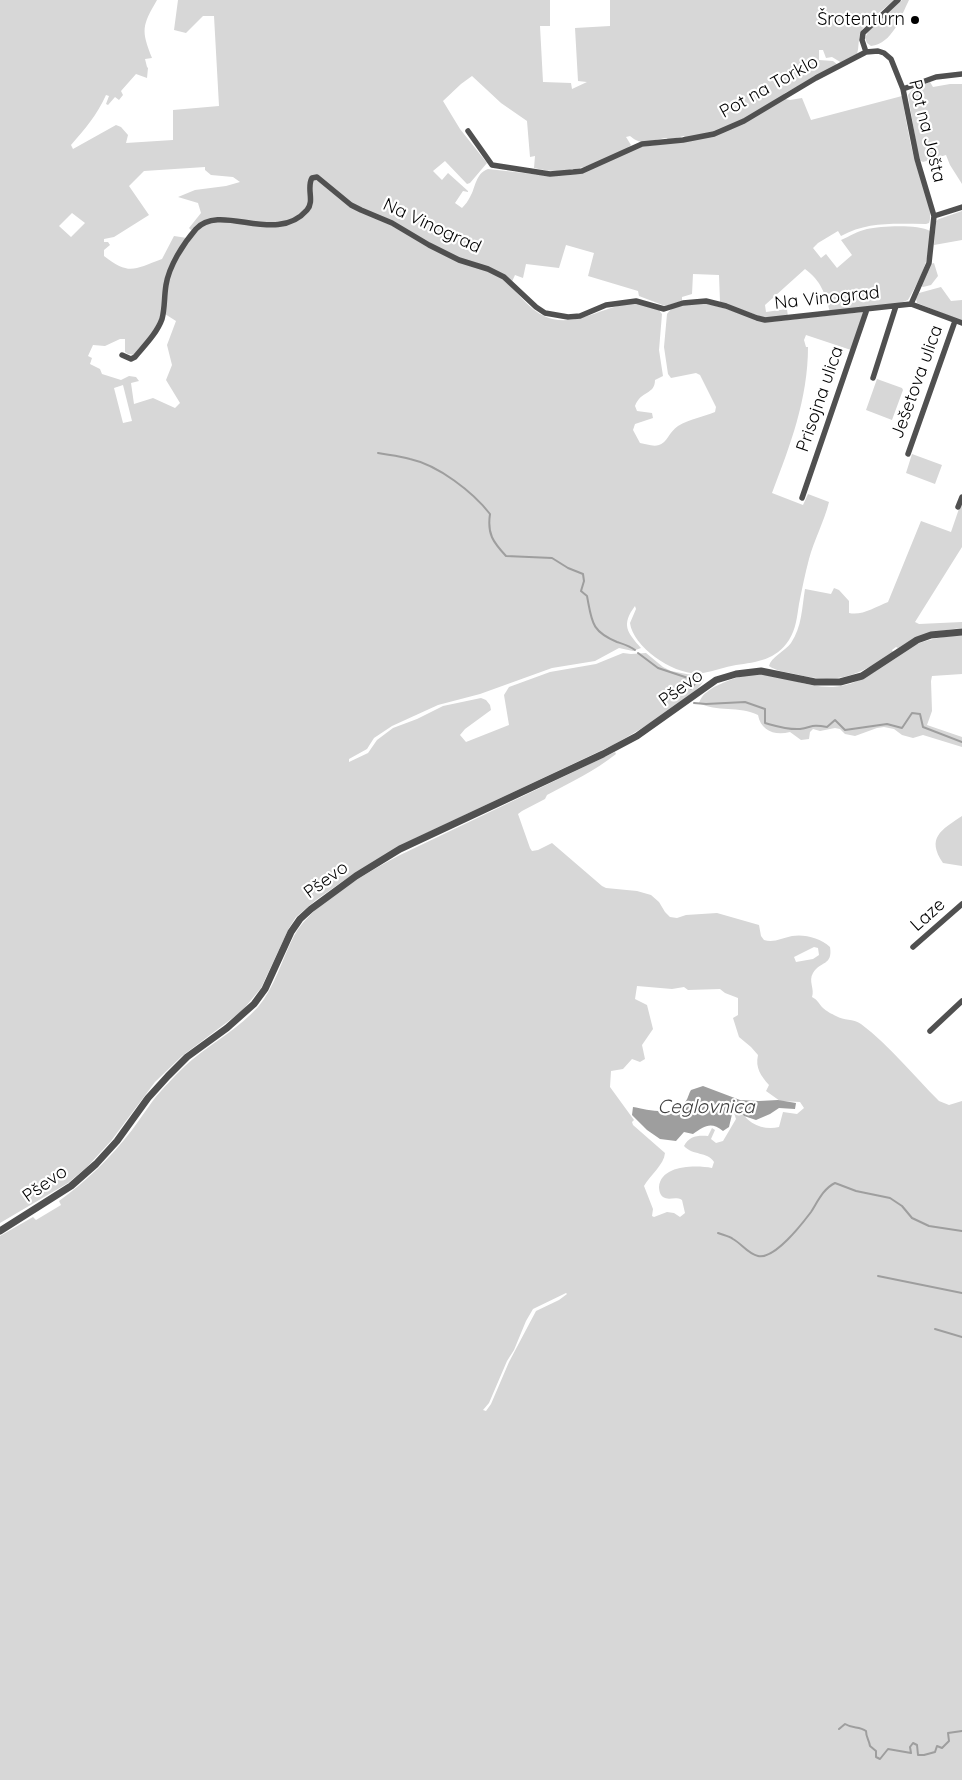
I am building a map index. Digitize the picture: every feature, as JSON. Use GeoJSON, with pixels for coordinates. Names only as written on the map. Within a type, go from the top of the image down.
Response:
{"type":"FeatureCollection","features":[{"type":"Feature","properties":{"kind":"street"},"geometry":{"type":"LineString","coordinates":[[866,52],[862,40],[863,33],[898,0]]}},
{"type":"Feature","properties":{"kind":"street","name":"Pot na Jošta"},"geometry":{"type":"LineString","coordinates":[[866,52],[878,51],[891,59],[903,89],[917,159],[934,216],[929,263],[911,304]]}},
{"type":"Feature","properties":{"kind":"street","name":"Pot na Torklo"},"geometry":{"type":"LineString","coordinates":[[468,131],[492,165],[550,174],[582,171],[642,144],[682,140],[714,134],[744,121],[816,78],[866,52]]}},
{"type":"Feature","properties":{"kind":"street"},"geometry":{"type":"LineString","coordinates":[[903,89],[936,77],[962,74]]}},
{"type":"Feature","properties":{"kind":"street","name":"Na Vinograd"},"geometry":{"type":"LineString","coordinates":[[122,356],[131,358],[136,356],[156,330],[164,309],[166,285],[172,266],[182,248],[202,224],[213,219],[270,225],[286,224],[307,210],[310,198],[310,181],[312,178],[317,177],[351,205],[392,222],[429,245],[453,257],[488,269],[504,277],[536,307],[553,316],[580,316],[606,306],[636,300],[664,309],[683,303],[706,301],[766,320],[896,306]]}},
{"type":"Feature","properties":{"kind":"street"},"geometry":{"type":"LineString","coordinates":[[934,216],[962,207]]}},
{"type":"Feature","properties":{"kind":"street"},"geometry":{"type":"LineString","coordinates":[[873,378],[896,306],[911,304]]}},
{"type":"Feature","properties":{"kind":"street","name":"Ješetova ulica"},"geometry":{"type":"LineString","coordinates":[[911,304],[962,323]]}},
{"type":"Feature","properties":{"kind":"street","name":"Prisojna ulica"},"geometry":{"type":"LineString","coordinates":[[802,498],[867,309]]}},
{"type":"Feature","properties":{"kind":"street","name":"Ješetova ulica"},"geometry":{"type":"LineString","coordinates":[[908,454],[955,321]]}},
{"type":"Feature","properties":{"kind":"street"},"geometry":{"type":"LineString","coordinates":[[958,507],[962,497]]}},
{"type":"Feature","properties":{"kind":"street","name":"Pševo"},"geometry":{"type":"LineString","coordinates":[[0,1231],[71,1186],[96,1164],[148,1098],[168,1076],[187,1057],[227,1028],[254,1004],[265,989],[300,919],[356,876],[400,849],[603,754],[637,736],[716,680],[736,674],[761,670],[815,682],[840,682],[862,676],[917,640],[931,635],[962,632]]}},
{"type":"Feature","properties":{"kind":"street","name":"Laze"},"geometry":{"type":"LineString","coordinates":[[913,947],[962,904]]}},
{"type":"Feature","properties":{"kind":"street"},"geometry":{"type":"LineString","coordinates":[[930,1031],[962,1001]]}},
{"type":"Feature","properties":{"kind":"shaded area"},"geometry":{"type":"Polygon","coordinates":[[[0,0],[157,0],[148,16],[145,28],[146,41],[152,58],[145,59],[148,68],[147,78],[136,74],[121,91],[123,95],[119,100],[115,97],[108,105],[106,104],[109,96],[106,95],[95,115],[71,145],[73,149],[116,125],[121,127],[128,135],[126,143],[173,140],[173,110],[219,106],[214,16],[203,16],[186,33],[174,30],[178,0],[550,0],[550,26],[540,26],[543,82],[571,83],[572,89],[587,82],[578,81],[575,28],[610,26],[610,0],[894,0],[862,29],[857,54],[842,63],[832,57],[826,58],[823,50],[819,50],[819,60],[833,61],[838,65],[785,93],[783,96],[785,99],[790,100],[802,98],[811,120],[902,96],[914,158],[930,209],[929,223],[872,226],[851,231],[841,236],[838,231],[813,248],[821,258],[826,254],[837,268],[852,255],[841,240],[860,231],[899,226],[917,227],[930,231],[927,258],[917,284],[908,300],[898,304],[830,312],[822,288],[805,269],[765,305],[766,312],[787,309],[788,317],[765,318],[720,302],[719,275],[693,274],[692,294],[682,297],[682,301],[665,306],[639,296],[638,291],[588,276],[594,253],[566,245],[559,268],[526,264],[523,278],[515,275],[510,286],[535,310],[544,316],[559,320],[588,316],[630,304],[645,304],[659,310],[662,314],[659,350],[663,376],[655,380],[653,388],[641,397],[635,406],[637,411],[652,413],[653,418],[635,424],[633,430],[640,443],[652,446],[662,444],[678,426],[715,412],[716,407],[700,375],[696,373],[671,378],[668,374],[664,347],[667,314],[676,306],[688,303],[701,303],[769,322],[862,312],[864,314],[851,350],[806,335],[804,340],[806,347],[808,347],[805,385],[797,422],[772,493],[803,505],[808,494],[829,502],[809,559],[796,623],[784,647],[772,656],[759,661],[703,673],[681,671],[658,659],[639,642],[633,633],[630,623],[636,609],[635,606],[627,623],[629,633],[641,648],[633,651],[619,648],[595,661],[552,668],[480,694],[438,705],[392,726],[374,738],[367,749],[349,759],[349,762],[368,753],[377,740],[393,728],[443,706],[481,698],[490,705],[491,710],[465,729],[460,735],[466,742],[509,725],[504,695],[509,687],[550,672],[596,664],[623,653],[646,653],[671,671],[704,679],[691,695],[679,704],[615,744],[403,844],[316,900],[296,917],[261,988],[242,1011],[182,1056],[155,1082],[111,1141],[87,1167],[68,1183],[0,1223],[0,0]],[[472,76],[443,101],[460,129],[487,163],[467,184],[445,161],[433,171],[442,180],[448,173],[468,191],[463,191],[455,203],[462,208],[470,197],[478,177],[488,169],[551,176],[572,175],[587,171],[640,147],[687,141],[684,136],[668,140],[667,138],[640,142],[630,136],[626,137],[631,145],[628,148],[594,164],[559,171],[534,168],[535,156],[530,157],[527,121],[501,103],[472,76]],[[205,167],[144,171],[129,186],[149,215],[114,237],[104,239],[104,242],[108,242],[110,245],[104,250],[104,256],[120,266],[132,269],[138,268],[162,259],[174,236],[187,238],[176,255],[167,275],[160,320],[154,331],[135,355],[125,352],[125,339],[120,339],[105,346],[93,345],[88,356],[92,358],[90,364],[100,369],[102,374],[121,380],[129,376],[136,377],[139,381],[131,383],[134,404],[153,398],[175,408],[180,403],[166,380],[172,365],[167,345],[176,321],[165,314],[166,295],[172,268],[190,239],[200,227],[212,221],[280,226],[298,219],[307,213],[305,210],[288,221],[273,224],[223,218],[212,219],[201,223],[192,231],[189,228],[201,213],[198,203],[178,197],[195,190],[240,182],[233,177],[211,175],[205,170],[205,167]],[[72,213],[59,226],[71,237],[85,223],[72,213]],[[123,385],[114,388],[123,423],[132,421],[123,385]]]}},
{"type":"Feature","properties":{"kind":"shaded area"},"geometry":{"type":"Polygon","coordinates":[[[902,0],[909,0],[895,29],[885,40],[871,46],[865,38],[868,32],[902,0]]]}},
{"type":"Feature","properties":{"kind":"shaded area"},"geometry":{"type":"Polygon","coordinates":[[[930,82],[933,87],[962,84],[962,184],[946,155],[923,162],[919,160],[908,95],[912,90],[930,82]]]}},
{"type":"Feature","properties":{"kind":"shaded area"},"geometry":{"type":"Polygon","coordinates":[[[962,211],[962,240],[934,245],[936,221],[962,211]]]}},
{"type":"Feature","properties":{"kind":"shaded area"},"geometry":{"type":"Polygon","coordinates":[[[934,263],[938,276],[931,285],[921,286],[931,264],[934,263]]]}},
{"type":"Feature","properties":{"kind":"shaded area"},"geometry":{"type":"Polygon","coordinates":[[[941,287],[951,301],[962,300],[962,321],[917,303],[916,299],[919,293],[941,287]]]}},
{"type":"Feature","properties":{"kind":"shaded area"},"geometry":{"type":"Polygon","coordinates":[[[877,379],[903,390],[892,420],[866,410],[877,379]]]}},
{"type":"Feature","properties":{"kind":"shaded area"},"geometry":{"type":"Polygon","coordinates":[[[912,454],[942,465],[935,484],[906,473],[912,454]]]}},
{"type":"Feature","properties":{"kind":"shaded area"},"geometry":{"type":"Polygon","coordinates":[[[962,500],[962,547],[915,622],[919,624],[962,622],[962,628],[921,636],[898,648],[896,647],[892,650],[893,652],[869,667],[847,676],[823,679],[781,671],[769,666],[772,660],[795,637],[801,617],[805,589],[831,594],[834,588],[839,590],[849,601],[849,613],[854,614],[888,602],[921,521],[951,532],[962,500]]]}},
{"type":"Feature","properties":{"kind":"shaded area"},"geometry":{"type":"Polygon","coordinates":[[[962,635],[962,674],[932,676],[932,711],[927,725],[962,737],[962,747],[923,735],[913,738],[902,735],[894,729],[884,727],[855,736],[845,734],[840,729],[835,728],[820,731],[813,729],[810,732],[809,739],[801,740],[790,732],[774,733],[769,731],[762,725],[758,715],[751,712],[706,706],[699,703],[703,695],[714,687],[750,675],[771,675],[824,687],[845,685],[867,676],[906,649],[917,644],[928,640],[962,635]]]}},
{"type":"Feature","properties":{"kind":"shaded area"},"geometry":{"type":"Polygon","coordinates":[[[615,752],[616,754],[600,766],[547,795],[545,799],[518,814],[532,851],[552,843],[602,886],[651,895],[670,917],[677,918],[686,915],[717,913],[759,925],[761,936],[764,940],[775,941],[792,936],[802,936],[822,941],[830,947],[830,957],[813,973],[811,982],[812,997],[823,1008],[839,1018],[858,1022],[872,1033],[892,1051],[939,1101],[949,1105],[962,1101],[962,1780],[0,1780],[0,1236],[33,1217],[36,1220],[61,1205],[59,1201],[89,1177],[116,1150],[157,1096],[177,1074],[258,1007],[274,982],[294,936],[313,912],[340,890],[398,856],[615,752]],[[814,947],[794,957],[796,962],[813,959],[819,955],[818,948],[814,947]],[[637,986],[635,999],[647,1005],[653,1029],[642,1045],[645,1059],[640,1062],[632,1059],[623,1069],[611,1071],[610,1087],[634,1120],[632,1122],[633,1125],[665,1153],[662,1162],[644,1186],[653,1209],[652,1216],[667,1212],[674,1213],[680,1217],[685,1213],[682,1200],[677,1198],[668,1199],[662,1196],[659,1188],[661,1180],[666,1174],[680,1168],[712,1168],[714,1162],[708,1156],[691,1151],[684,1146],[688,1140],[697,1136],[708,1136],[712,1128],[715,1130],[711,1139],[716,1143],[723,1141],[736,1119],[733,1110],[739,1108],[746,1118],[756,1125],[773,1128],[779,1127],[783,1112],[797,1114],[804,1108],[800,1102],[780,1101],[766,1091],[769,1085],[759,1072],[757,1064],[758,1055],[739,1037],[733,1018],[738,1015],[738,998],[720,989],[688,990],[684,987],[672,989],[637,986]],[[567,1294],[533,1309],[507,1361],[489,1403],[483,1410],[486,1411],[491,1404],[509,1362],[536,1311],[567,1294]]]}},
{"type":"Feature","properties":{"kind":"shaded area"},"geometry":{"type":"Polygon","coordinates":[[[962,816],[962,866],[943,863],[936,847],[938,835],[962,816]]]}},
{"type":"Feature","properties":{"kind":"water","name":"Ceglovnica"},"geometry":{"type":"Polygon","coordinates":[[[703,1086],[740,1100],[778,1100],[796,1103],[795,1109],[779,1108],[756,1120],[744,1116],[739,1108],[733,1110],[729,1127],[723,1131],[711,1125],[693,1134],[684,1132],[676,1141],[660,1139],[647,1130],[632,1115],[633,1107],[661,1111],[675,1109],[686,1101],[691,1090],[703,1086]]]}},
{"type":"Feature","properties":{"kind":"waterway"},"geometry":{"type":"LineString","coordinates":[[378,453],[421,462],[454,480],[490,514],[490,532],[506,556],[552,558],[568,568],[583,574],[584,581],[581,591],[587,596],[594,625],[608,638],[635,650]]}},
{"type":"Feature","properties":{"kind":"waterway"},"geometry":{"type":"LineString","coordinates":[[638,653],[658,668],[697,681],[691,689]]}},
{"type":"Feature","properties":{"kind":"waterway"},"geometry":{"type":"LineString","coordinates":[[694,703],[745,702],[765,709],[765,723],[782,728],[796,729],[815,726],[827,727],[835,720],[845,730],[887,724],[902,728],[912,713],[920,714],[923,727],[962,742]]}},
{"type":"Feature","properties":{"kind":"waterway"},"geometry":{"type":"LineString","coordinates":[[718,1233],[736,1241],[754,1255],[765,1256],[787,1240],[807,1218],[824,1192],[835,1183],[856,1191],[890,1198],[902,1206],[912,1218],[929,1226],[962,1231]]}},
{"type":"Feature","properties":{"kind":"waterway"},"geometry":{"type":"LineString","coordinates":[[878,1276],[962,1293]]}},
{"type":"Feature","properties":{"kind":"waterway"},"geometry":{"type":"LineString","coordinates":[[935,1329],[962,1337]]}},
{"type":"Feature","properties":{"kind":"waterway"},"geometry":{"type":"LineString","coordinates":[[839,1729],[845,1724],[866,1731],[870,1746],[876,1751],[876,1757],[880,1759],[888,1749],[911,1753],[910,1747],[913,1743],[917,1745],[918,1755],[935,1752],[937,1746],[942,1748],[949,1741],[948,1733],[962,1731]]}},
{"type":"Feature","properties":{"kind":"place","name":"Šrotenturn"},"geometry":{"type":"Point","coordinates":[915,20]}}]}
